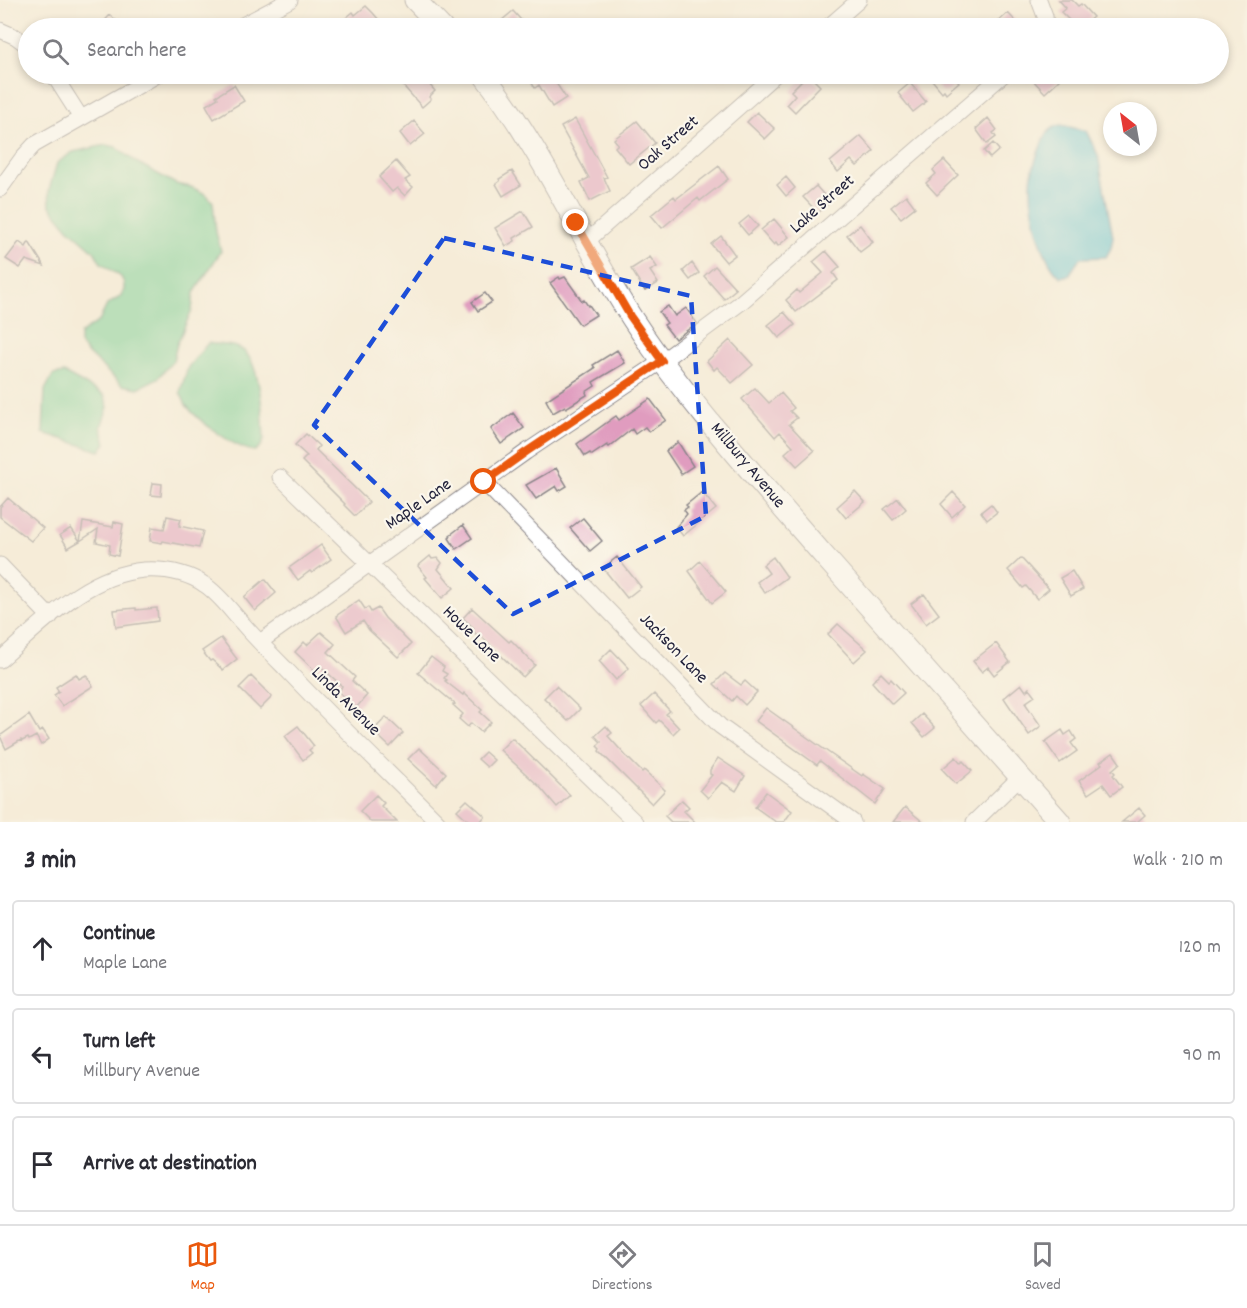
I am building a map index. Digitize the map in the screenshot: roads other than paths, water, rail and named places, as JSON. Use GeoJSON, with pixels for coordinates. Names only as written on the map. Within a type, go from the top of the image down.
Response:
{"type":"FeatureCollection","features":[{"type":"Feature","properties":{"kind":"main road"},"geometry":{"type":"LineString","coordinates":[[415,0],[432,18]]}},
{"type":"Feature","properties":{"kind":"main road","name":"Millbury Avenue"},"geometry":{"type":"LineString","coordinates":[[491,84],[531,142],[630,316],[662,361],[739,458],[1059,822]]}},
{"type":"Feature","properties":{"kind":"street"},"geometry":{"type":"LineString","coordinates":[[256,18],[290,0]]}},
{"type":"Feature","properties":{"kind":"street"},"geometry":{"type":"LineString","coordinates":[[838,18],[859,0]]}},
{"type":"Feature","properties":{"kind":"street"},"geometry":{"type":"LineString","coordinates":[[1039,0],[1045,18]]}},
{"type":"Feature","properties":{"kind":"street"},"geometry":{"type":"LineString","coordinates":[[0,30],[18,38]]}},
{"type":"Feature","properties":{"kind":"street"},"geometry":{"type":"LineString","coordinates":[[59,84],[81,118]]}},
{"type":"Feature","properties":{"kind":"street"},"geometry":{"type":"LineString","coordinates":[[0,189],[34,145],[141,84]]}},
{"type":"Feature","properties":{"kind":"street","name":"Oak Street"},"geometry":{"type":"LineString","coordinates":[[586,242],[765,84]]}},
{"type":"Feature","properties":{"kind":"street","name":"Lake Street"},"geometry":{"type":"LineString","coordinates":[[662,361],[739,304],[992,84]]}},
{"type":"Feature","properties":{"kind":"street","name":"Maple Lane"},"geometry":{"type":"LineString","coordinates":[[260,642],[526,452],[662,361]]}},
{"type":"Feature","properties":{"kind":"street","name":"Howe Lane"},"geometry":{"type":"LineString","coordinates":[[280,477],[634,822]]}},
{"type":"Feature","properties":{"kind":"street","name":"Jackson Lane"},"geometry":{"type":"LineString","coordinates":[[484,482],[720,726],[853,822]]}},
{"type":"Feature","properties":{"kind":"street"},"geometry":{"type":"LineString","coordinates":[[0,565],[50,617]]}},
{"type":"Feature","properties":{"kind":"street","name":"Linda Avenue"},"geometry":{"type":"LineString","coordinates":[[0,660],[78,594],[97,584],[143,570],[165,570],[184,575],[204,585],[227,607],[438,822]]}},
{"type":"Feature","properties":{"kind":"street"},"geometry":{"type":"LineString","coordinates":[[974,822],[1020,777]]}},
{"type":"Feature","properties":{"kind":"water"},"geometry":{"type":"Polygon","coordinates":[[[1061,125],[1086,131],[1098,155],[1113,237],[1106,257],[1080,258],[1069,275],[1061,277],[1054,270],[1043,249],[1033,211],[1031,184],[1032,173],[1043,140],[1050,130],[1061,125]]]}}]}
